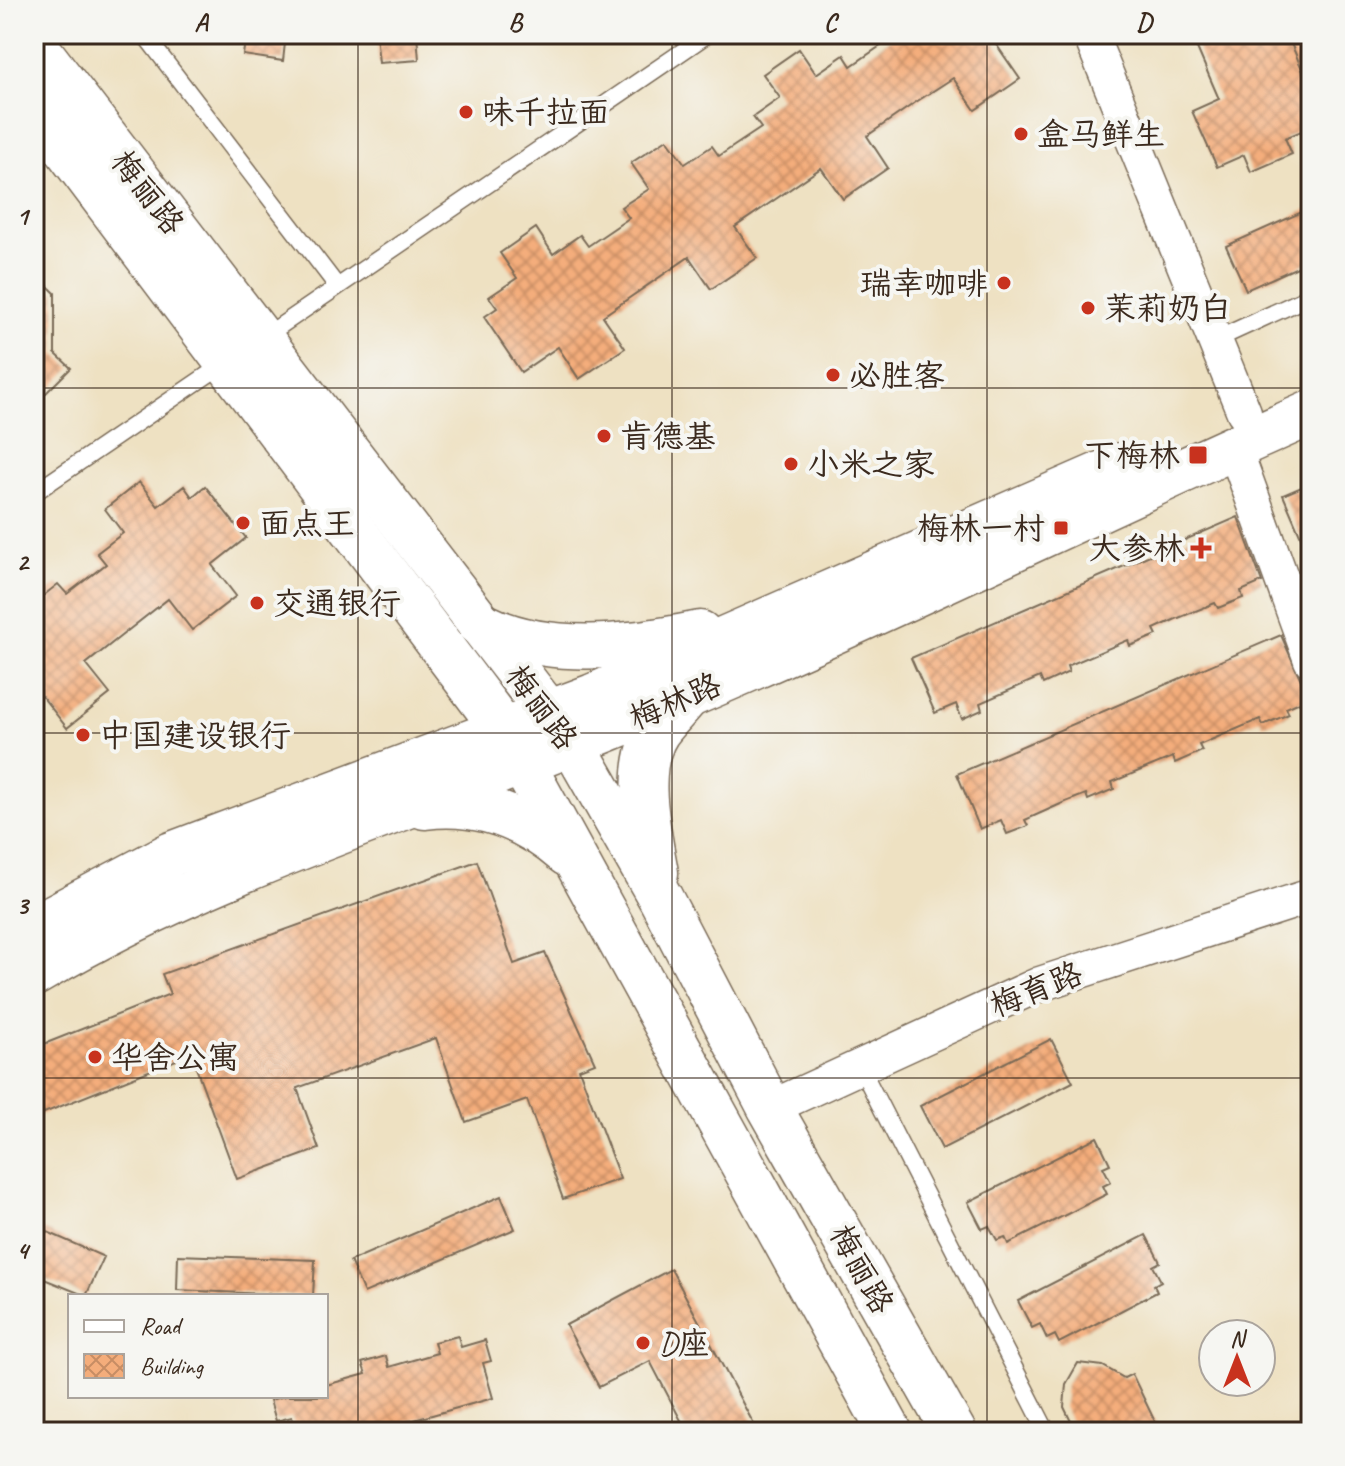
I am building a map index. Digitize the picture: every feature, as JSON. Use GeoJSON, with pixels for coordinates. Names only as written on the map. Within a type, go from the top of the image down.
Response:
{"type":"FeatureCollection","features":[{"type":"Feature","properties":{"kind":"main road","name":"梅丽路"},"geometry":{"type":"LineString","coordinates":[[34,44],[244,350],[427,625],[513,746],[890,1432]]}},
{"type":"Feature","properties":{"kind":"main road","name":"梅丽路"},"geometry":{"type":"LineString","coordinates":[[34,106],[480,624],[561,728],[661,899],[770,1108],[954,1432]]}},
{"type":"Feature","properties":{"kind":"main road","name":"梅林路"},"geometry":{"type":"LineString","coordinates":[[561,728],[687,697],[1239,430],[1311,383]]}},
{"type":"Feature","properties":{"kind":"main road","name":"梅林路"},"geometry":{"type":"LineString","coordinates":[[34,974],[118,927],[376,818],[513,746],[561,728],[776,618],[1239,430],[1311,413]]}},
{"type":"Feature","properties":{"kind":"main road"},"geometry":{"type":"LineString","coordinates":[[480,624],[533,642],[579,646],[667,639],[776,618]]}},
{"type":"Feature","properties":{"kind":"main road"},"geometry":{"type":"LineString","coordinates":[[407,764],[440,731],[450,714],[454,695],[447,662],[427,625]]}},
{"type":"Feature","properties":{"kind":"main road"},"geometry":{"type":"LineString","coordinates":[[661,899],[649,835],[647,769],[657,732],[687,697]]}},
{"type":"Feature","properties":{"kind":"main road","name":"梅林路"},"geometry":{"type":"LineString","coordinates":[[34,927],[172,854],[407,764],[513,746]]}},
{"type":"Feature","properties":{"kind":"main road"},"geometry":{"type":"LineString","coordinates":[[376,818],[443,805],[481,808],[515,818],[544,834],[576,862]]}},
{"type":"Feature","properties":{"kind":"street"},"geometry":{"type":"LineString","coordinates":[[1090,34],[1215,340],[1239,430],[1311,660]]}},
{"type":"Feature","properties":{"kind":"street","name":"梅育路"},"geometry":{"type":"LineString","coordinates":[[770,1108],[1040,984],[1311,896]]}},
{"type":"Feature","properties":{"kind":"lane"},"geometry":{"type":"LineString","coordinates":[[144,34],[337,286]]}},
{"type":"Feature","properties":{"kind":"lane"},"geometry":{"type":"LineString","coordinates":[[34,493],[708,34]]}},
{"type":"Feature","properties":{"kind":"lane"},"geometry":{"type":"LineString","coordinates":[[1215,340],[1311,296]]}},
{"type":"Feature","properties":{"kind":"lane"},"geometry":{"type":"LineString","coordinates":[[860,1066],[1047,1432]]}},
{"type":"Feature","properties":{"kind":"building"},"geometry":{"type":"Polygon","coordinates":[[[246,34],[286,34],[283,61],[243,55],[246,34]]]}},
{"type":"Feature","properties":{"kind":"building"},"geometry":{"type":"Polygon","coordinates":[[[376,34],[417,34],[419,60],[379,63],[376,34]]]}},
{"type":"Feature","properties":{"kind":"building"},"geometry":{"type":"Polygon","coordinates":[[[898,34],[989,34],[1020,79],[975,110],[953,78],[916,102],[867,136],[888,168],[843,199],[821,168],[735,227],[757,258],[711,289],[689,257],[603,316],[625,348],[579,379],[558,347],[521,372],[484,317],[497,308],[489,297],[517,278],[500,253],[536,228],[553,254],[580,235],[588,246],[629,218],[621,207],[649,189],[631,163],[667,139],[685,164],[712,146],[719,156],[761,128],[753,117],[780,98],[763,74],[799,49],[816,74],[844,55],[851,66],[898,34]]]}},
{"type":"Feature","properties":{"kind":"building"},"geometry":{"type":"Polygon","coordinates":[[[1191,34],[1287,34],[1311,90],[1311,127],[1285,138],[1292,154],[1251,172],[1244,155],[1217,167],[1192,111],[1219,99],[1191,34]]]}},
{"type":"Feature","properties":{"kind":"building"},"geometry":{"type":"Polygon","coordinates":[[[1311,208],[1311,261],[1246,290],[1226,246],[1311,208]]]}},
{"type":"Feature","properties":{"kind":"building"},"geometry":{"type":"Polygon","coordinates":[[[34,273],[55,293],[55,353],[71,368],[34,405],[34,273]]]}},
{"type":"Feature","properties":{"kind":"building"},"geometry":{"type":"Polygon","coordinates":[[[139,482],[158,506],[184,486],[192,497],[205,486],[246,538],[212,565],[236,596],[192,630],[168,599],[86,664],[110,694],[67,728],[34,686],[34,603],[58,584],[67,594],[106,564],[97,553],[123,533],[105,509],[139,482]]]}},
{"type":"Feature","properties":{"kind":"building"},"geometry":{"type":"Polygon","coordinates":[[[1311,483],[1311,560],[1283,495],[1311,483]]]}},
{"type":"Feature","properties":{"kind":"building"},"geometry":{"type":"Polygon","coordinates":[[[1238,517],[1262,582],[1241,591],[1243,598],[1218,608],[1215,603],[1176,619],[1154,629],[1157,635],[1130,646],[1128,640],[1067,666],[1069,672],[1043,684],[1040,677],[980,703],[982,710],[962,719],[956,704],[935,713],[911,658],[1238,517]]]}},
{"type":"Feature","properties":{"kind":"building"},"geometry":{"type":"Polygon","coordinates":[[[1281,635],[1309,698],[1286,708],[1289,714],[1263,725],[1260,719],[1199,745],[1202,751],[1175,763],[1173,757],[1112,782],[1114,789],[1088,800],[1086,794],[1025,820],[1028,826],[1007,834],[1001,820],[980,829],[957,774],[1281,635]]]}},
{"type":"Feature","properties":{"kind":"building"},"geometry":{"type":"Polygon","coordinates":[[[477,861],[514,964],[545,953],[595,1063],[579,1069],[620,1179],[563,1199],[527,1100],[466,1122],[436,1038],[297,1088],[319,1149],[237,1179],[191,1054],[34,1117],[34,1048],[170,994],[162,974],[477,861]]]}},
{"type":"Feature","properties":{"kind":"building"},"geometry":{"type":"Polygon","coordinates":[[[1051,1039],[1073,1082],[942,1149],[920,1106],[1051,1039]]]}},
{"type":"Feature","properties":{"kind":"building"},"geometry":{"type":"Polygon","coordinates":[[[1097,1137],[1110,1164],[1103,1167],[1111,1182],[1103,1186],[1107,1194],[1008,1244],[1005,1237],[997,1240],[989,1226],[982,1229],[968,1202],[1097,1137]]]}},
{"type":"Feature","properties":{"kind":"building"},"geometry":{"type":"Polygon","coordinates":[[[501,1196],[515,1229],[364,1293],[350,1261],[501,1196]]]}},
{"type":"Feature","properties":{"kind":"building"},"geometry":{"type":"Polygon","coordinates":[[[34,1226],[104,1257],[87,1294],[34,1275],[34,1226]]]}},
{"type":"Feature","properties":{"kind":"building"},"geometry":{"type":"Polygon","coordinates":[[[1146,1235],[1160,1262],[1153,1266],[1161,1281],[1154,1285],[1157,1292],[1059,1343],[1055,1335],[1047,1339],[1040,1324],[1032,1328],[1018,1301],[1146,1235]]]}},
{"type":"Feature","properties":{"kind":"building"},"geometry":{"type":"Polygon","coordinates":[[[178,1255],[315,1260],[313,1294],[177,1290],[178,1255]]]}},
{"type":"Feature","properties":{"kind":"building","name":"D座"},"geometry":{"type":"Polygon","coordinates":[[[671,1269],[758,1432],[687,1432],[650,1361],[599,1387],[566,1325],[671,1269]]]}},
{"type":"Feature","properties":{"kind":"building"},"geometry":{"type":"Polygon","coordinates":[[[458,1336],[461,1347],[485,1340],[491,1361],[483,1363],[493,1398],[371,1432],[296,1432],[292,1417],[276,1421],[270,1400],[328,1398],[328,1384],[366,1374],[362,1363],[386,1356],[389,1367],[437,1353],[434,1342],[458,1336]]]}},
{"type":"Feature","properties":{"kind":"building"},"geometry":{"type":"Polygon","coordinates":[[[1078,1363],[1103,1366],[1124,1378],[1132,1374],[1160,1432],[1076,1432],[1064,1407],[1066,1384],[1078,1363]]]}},
{"type":"Feature","properties":{"kind":"place","name":"味千拉面"},"geometry":{"type":"Point","coordinates":[466,112]}},
{"type":"Feature","properties":{"kind":"place","name":"盒马鲜生"},"geometry":{"type":"Point","coordinates":[1021,134]}},
{"type":"Feature","properties":{"kind":"place","name":"瑞幸咖啡"},"geometry":{"type":"Point","coordinates":[1004,283]}},
{"type":"Feature","properties":{"kind":"place","name":"茉莉奶白"},"geometry":{"type":"Point","coordinates":[1088,308]}},
{"type":"Feature","properties":{"kind":"place","name":"必胜客"},"geometry":{"type":"Point","coordinates":[833,375]}},
{"type":"Feature","properties":{"kind":"place","name":"肯德基"},"geometry":{"type":"Point","coordinates":[604,436]}},
{"type":"Feature","properties":{"kind":"place","name":"下梅林"},"geometry":{"type":"Point","coordinates":[1198,455]}},
{"type":"Feature","properties":{"kind":"place","name":"小米之家"},"geometry":{"type":"Point","coordinates":[791,464]}},
{"type":"Feature","properties":{"kind":"place","name":"面点王"},"geometry":{"type":"Point","coordinates":[243,523]}},
{"type":"Feature","properties":{"kind":"place","name":"梅林一村"},"geometry":{"type":"Point","coordinates":[1061,528]}},
{"type":"Feature","properties":{"kind":"place","name":"大参林"},"geometry":{"type":"Point","coordinates":[1201,548]}},
{"type":"Feature","properties":{"kind":"place","name":"交通银行"},"geometry":{"type":"Point","coordinates":[257,603]}},
{"type":"Feature","properties":{"kind":"place","name":"中国建设银行"},"geometry":{"type":"Point","coordinates":[83,735]}},
{"type":"Feature","properties":{"kind":"place","name":"华舍公寓"},"geometry":{"type":"Point","coordinates":[95,1057]}},
{"type":"Feature","properties":{"kind":"place","name":"D座"},"geometry":{"type":"Point","coordinates":[643,1343]}}]}
